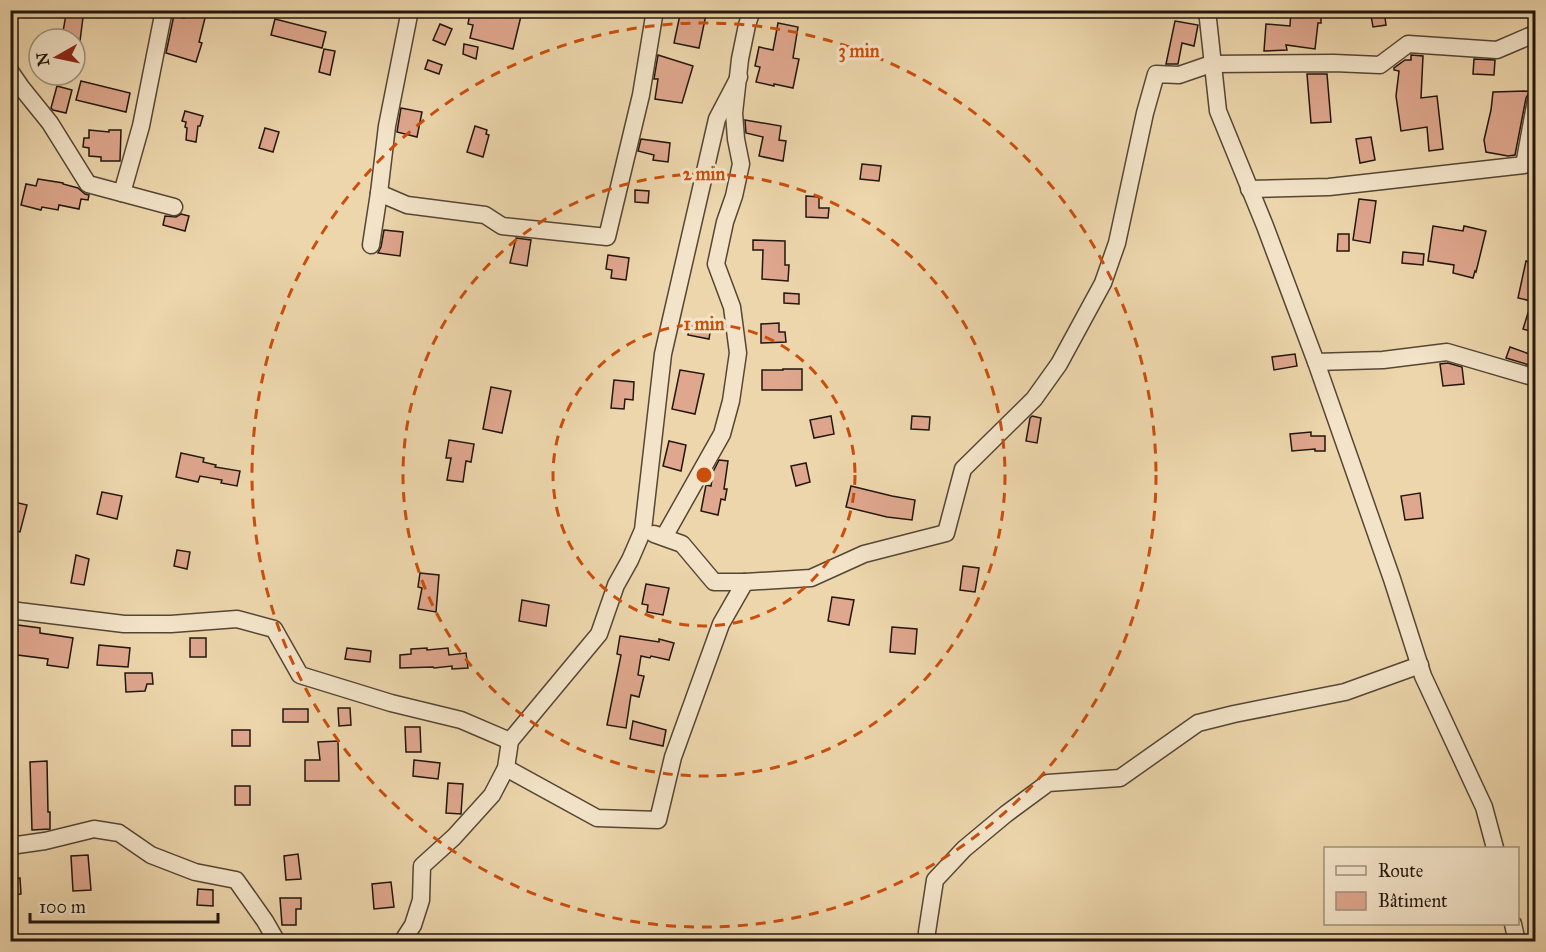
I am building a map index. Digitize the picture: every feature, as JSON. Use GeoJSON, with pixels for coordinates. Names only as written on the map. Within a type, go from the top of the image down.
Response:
{"type":"FeatureCollection","features":[{"type":"Feature","properties":{"kind":"street"},"geometry":{"type":"LineString","coordinates":[[122,193],[141,126],[164,10]]}},
{"type":"Feature","properties":{"kind":"street"},"geometry":{"type":"LineString","coordinates":[[371,245],[380,193],[387,126],[410,10]]}},
{"type":"Feature","properties":{"kind":"street"},"geometry":{"type":"LineString","coordinates":[[380,193],[407,206],[484,215],[502,226],[607,237],[641,95],[655,10]]}},
{"type":"Feature","properties":{"kind":"street"},"geometry":{"type":"LineString","coordinates":[[664,537],[722,434],[731,401],[738,353],[732,307],[717,264],[725,222],[741,164],[734,113],[740,59],[752,10]]}},
{"type":"Feature","properties":{"kind":"street"},"geometry":{"type":"LineString","coordinates":[[1207,10],[1211,64],[1218,111],[1265,226],[1316,362],[1392,579],[1423,676],[1484,807],[1494,847]]}},
{"type":"Feature","properties":{"kind":"street"},"geometry":{"type":"LineString","coordinates":[[643,530],[682,544],[714,582],[811,578],[864,554],[946,533],[963,469],[1034,399],[1059,364],[1103,282],[1117,243],[1145,113],[1156,74],[1179,75],[1211,64],[1380,65],[1408,44],[1497,50],[1536,35]]}},
{"type":"Feature","properties":{"kind":"street"},"geometry":{"type":"LineString","coordinates":[[10,71],[50,123],[88,184],[174,207]]}},
{"type":"Feature","properties":{"kind":"street"},"geometry":{"type":"LineString","coordinates":[[402,942],[413,925],[421,900],[422,866],[454,837],[492,795],[506,768],[510,741],[599,634],[616,585],[643,530],[663,354],[717,119],[739,77]]}},
{"type":"Feature","properties":{"kind":"street"},"geometry":{"type":"LineString","coordinates":[[1249,189],[1329,188],[1524,165],[1536,100]]}},
{"type":"Feature","properties":{"kind":"street"},"geometry":{"type":"LineString","coordinates":[[1316,362],[1383,360],[1447,352],[1536,378]]}},
{"type":"Feature","properties":{"kind":"street"},"geometry":{"type":"LineString","coordinates":[[506,768],[597,818],[658,820],[673,757],[721,624],[745,582]]}},
{"type":"Feature","properties":{"kind":"street"},"geometry":{"type":"LineString","coordinates":[[10,610],[124,624],[171,624],[237,619],[274,629],[300,675],[391,703],[461,720],[510,741]]}},
{"type":"Feature","properties":{"kind":"street"},"geometry":{"type":"LineString","coordinates":[[927,942],[935,880],[964,849],[1048,783],[1120,778],[1198,723],[1345,692],[1420,665]]}},
{"type":"Feature","properties":{"kind":"street"},"geometry":{"type":"LineString","coordinates":[[10,846],[45,841],[94,829],[119,832],[151,855],[195,872],[236,880],[265,921],[276,942]]}},
{"type":"Feature","properties":{"kind":"street"},"geometry":{"type":"LineString","coordinates":[[1513,925],[1517,942]]}},
{"type":"Feature","properties":{"kind":"building"},"geometry":{"type":"Polygon","coordinates":[[[186,10],[207,10],[199,42],[202,43],[196,62],[166,53],[174,15],[184,18],[186,10]]]}},
{"type":"Feature","properties":{"kind":"building"},"geometry":{"type":"Polygon","coordinates":[[[502,10],[522,12],[513,49],[470,38],[473,25],[468,24],[470,13],[481,15],[482,11],[501,15],[502,10]]]}},
{"type":"Feature","properties":{"kind":"building"},"geometry":{"type":"Polygon","coordinates":[[[681,10],[707,10],[699,48],[674,43],[681,10]]]}},
{"type":"Feature","properties":{"kind":"building"},"geometry":{"type":"Polygon","coordinates":[[[1291,10],[1321,13],[1315,49],[1286,45],[1287,50],[1264,51],[1266,24],[1290,26],[1291,10]]]}},
{"type":"Feature","properties":{"kind":"building"},"geometry":{"type":"Polygon","coordinates":[[[1370,10],[1384,10],[1386,25],[1373,27],[1370,10]]]}},
{"type":"Feature","properties":{"kind":"building"},"geometry":{"type":"Polygon","coordinates":[[[66,14],[83,17],[82,27],[64,27],[66,14]]]}},
{"type":"Feature","properties":{"kind":"building"},"geometry":{"type":"Polygon","coordinates":[[[275,19],[326,32],[322,48],[271,35],[275,19]]]}},
{"type":"Feature","properties":{"kind":"building"},"geometry":{"type":"Polygon","coordinates":[[[1175,21],[1198,25],[1194,46],[1182,43],[1178,64],[1166,64],[1175,21]]]}},
{"type":"Feature","properties":{"kind":"building"},"geometry":{"type":"Polygon","coordinates":[[[778,23],[798,27],[793,58],[799,59],[793,88],[756,82],[760,67],[755,66],[759,47],[773,50],[778,23]]]}},
{"type":"Feature","properties":{"kind":"building"},"geometry":{"type":"Polygon","coordinates":[[[440,24],[452,29],[445,45],[433,40],[440,24]]]}},
{"type":"Feature","properties":{"kind":"building"},"geometry":{"type":"Polygon","coordinates":[[[464,44],[478,47],[476,59],[463,54],[464,44]]]}},
{"type":"Feature","properties":{"kind":"building"},"geometry":{"type":"Polygon","coordinates":[[[324,49],[335,51],[330,75],[319,72],[324,49]]]}},
{"type":"Feature","properties":{"kind":"building"},"geometry":{"type":"Polygon","coordinates":[[[658,55],[693,66],[682,103],[655,99],[658,79],[654,79],[658,55]]]}},
{"type":"Feature","properties":{"kind":"building"},"geometry":{"type":"Polygon","coordinates":[[[1411,55],[1423,56],[1421,98],[1437,96],[1443,149],[1429,151],[1427,127],[1401,131],[1396,96],[1399,71],[1394,68],[1405,60],[1411,60],[1411,55]]]}},
{"type":"Feature","properties":{"kind":"building"},"geometry":{"type":"Polygon","coordinates":[[[1474,59],[1495,60],[1494,75],[1473,74],[1474,59]]]}},
{"type":"Feature","properties":{"kind":"building"},"geometry":{"type":"Polygon","coordinates":[[[428,60],[442,65],[439,74],[425,69],[428,60]]]}},
{"type":"Feature","properties":{"kind":"building"},"geometry":{"type":"Polygon","coordinates":[[[1307,74],[1327,74],[1331,122],[1311,123],[1307,74]]]}},
{"type":"Feature","properties":{"kind":"building"},"geometry":{"type":"Polygon","coordinates":[[[87,82],[130,93],[126,112],[76,100],[79,87],[87,87],[87,82]]]}},
{"type":"Feature","properties":{"kind":"building"},"geometry":{"type":"Polygon","coordinates":[[[57,87],[72,90],[66,113],[51,108],[57,87]]]}},
{"type":"Feature","properties":{"kind":"building"},"geometry":{"type":"Polygon","coordinates":[[[1530,91],[1526,98],[1515,155],[1486,152],[1484,140],[1493,92],[1530,91]]]}},
{"type":"Feature","properties":{"kind":"building"},"geometry":{"type":"Polygon","coordinates":[[[401,108],[422,112],[417,137],[397,132],[401,108]]]}},
{"type":"Feature","properties":{"kind":"building"},"geometry":{"type":"Polygon","coordinates":[[[185,111],[203,116],[198,126],[196,142],[186,140],[186,122],[182,121],[185,111]]]}},
{"type":"Feature","properties":{"kind":"building"},"geometry":{"type":"Polygon","coordinates":[[[745,120],[781,126],[779,140],[786,141],[783,161],[759,156],[763,137],[746,133],[745,120]]]}},
{"type":"Feature","properties":{"kind":"building"},"geometry":{"type":"Polygon","coordinates":[[[475,126],[487,130],[486,134],[489,135],[483,157],[467,152],[475,126]]]}},
{"type":"Feature","properties":{"kind":"building"},"geometry":{"type":"Polygon","coordinates":[[[265,128],[279,132],[273,152],[259,148],[265,128]]]}},
{"type":"Feature","properties":{"kind":"building"},"geometry":{"type":"Polygon","coordinates":[[[89,130],[109,132],[109,130],[121,130],[120,161],[101,161],[101,157],[89,156],[89,148],[83,147],[84,138],[89,138],[89,130]]]}},
{"type":"Feature","properties":{"kind":"building"},"geometry":{"type":"Polygon","coordinates":[[[1371,137],[1375,160],[1360,163],[1356,139],[1371,137]]]}},
{"type":"Feature","properties":{"kind":"building"},"geometry":{"type":"Polygon","coordinates":[[[641,139],[670,143],[668,162],[653,160],[654,155],[638,151],[641,139]]]}},
{"type":"Feature","properties":{"kind":"building"},"geometry":{"type":"Polygon","coordinates":[[[862,164],[881,166],[879,181],[860,179],[862,164]]]}},
{"type":"Feature","properties":{"kind":"building"},"geometry":{"type":"Polygon","coordinates":[[[38,179],[78,188],[89,195],[88,200],[81,199],[79,209],[59,205],[58,210],[42,207],[41,210],[21,205],[26,184],[36,186],[38,179]]]}},
{"type":"Feature","properties":{"kind":"building"},"geometry":{"type":"Polygon","coordinates":[[[635,190],[649,191],[648,203],[635,202],[635,190]]]}},
{"type":"Feature","properties":{"kind":"building"},"geometry":{"type":"Polygon","coordinates":[[[806,196],[819,197],[819,208],[829,208],[828,218],[806,217],[806,196]]]}},
{"type":"Feature","properties":{"kind":"building"},"geometry":{"type":"Polygon","coordinates":[[[1359,199],[1376,201],[1370,243],[1353,240],[1359,199]]]}},
{"type":"Feature","properties":{"kind":"building"},"geometry":{"type":"Polygon","coordinates":[[[181,214],[189,216],[185,231],[163,225],[165,216],[176,217],[181,214]]]}},
{"type":"Feature","properties":{"kind":"building"},"geometry":{"type":"Polygon","coordinates":[[[1433,226],[1463,231],[1464,226],[1486,231],[1473,278],[1453,273],[1454,265],[1428,261],[1433,226]]]}},
{"type":"Feature","properties":{"kind":"building"},"geometry":{"type":"Polygon","coordinates":[[[384,230],[403,232],[400,256],[378,253],[384,230]]]}},
{"type":"Feature","properties":{"kind":"building"},"geometry":{"type":"Polygon","coordinates":[[[1338,234],[1349,234],[1349,251],[1337,251],[1338,234]]]}},
{"type":"Feature","properties":{"kind":"building"},"geometry":{"type":"Polygon","coordinates":[[[516,238],[531,240],[527,266],[510,263],[516,238]]]}},
{"type":"Feature","properties":{"kind":"building"},"geometry":{"type":"Polygon","coordinates":[[[753,240],[785,241],[785,265],[789,265],[788,281],[762,279],[763,250],[753,250],[753,240]]]}},
{"type":"Feature","properties":{"kind":"building"},"geometry":{"type":"Polygon","coordinates":[[[1403,252],[1424,254],[1423,265],[1402,263],[1403,252]]]}},
{"type":"Feature","properties":{"kind":"building"},"geometry":{"type":"Polygon","coordinates":[[[608,255],[629,258],[626,280],[611,278],[612,270],[606,269],[608,255]]]}},
{"type":"Feature","properties":{"kind":"building"},"geometry":{"type":"Polygon","coordinates":[[[1526,261],[1536,264],[1536,281],[1531,301],[1518,298],[1526,261]]]}},
{"type":"Feature","properties":{"kind":"building"},"geometry":{"type":"Polygon","coordinates":[[[784,293],[799,294],[799,304],[784,303],[784,293]]]}},
{"type":"Feature","properties":{"kind":"building"},"geometry":{"type":"Polygon","coordinates":[[[1528,313],[1536,316],[1536,333],[1523,329],[1528,313]]]}},
{"type":"Feature","properties":{"kind":"building"},"geometry":{"type":"Polygon","coordinates":[[[690,322],[711,326],[709,339],[688,335],[690,322]]]}},
{"type":"Feature","properties":{"kind":"building"},"geometry":{"type":"Polygon","coordinates":[[[779,323],[779,332],[785,332],[786,342],[761,343],[761,324],[779,323]]]}},
{"type":"Feature","properties":{"kind":"building"},"geometry":{"type":"Polygon","coordinates":[[[1510,347],[1532,355],[1529,365],[1506,358],[1510,347]]]}},
{"type":"Feature","properties":{"kind":"building"},"geometry":{"type":"Polygon","coordinates":[[[1295,354],[1297,366],[1274,370],[1272,357],[1295,354]]]}},
{"type":"Feature","properties":{"kind":"building"},"geometry":{"type":"Polygon","coordinates":[[[1448,363],[1462,367],[1464,384],[1443,386],[1440,364],[1448,363]]]}},
{"type":"Feature","properties":{"kind":"building"},"geometry":{"type":"Polygon","coordinates":[[[802,369],[802,390],[762,390],[762,370],[802,369]]]}},
{"type":"Feature","properties":{"kind":"building"},"geometry":{"type":"Polygon","coordinates":[[[680,370],[704,374],[695,414],[672,409],[680,370]]]}},
{"type":"Feature","properties":{"kind":"building"},"geometry":{"type":"Polygon","coordinates":[[[614,380],[634,382],[633,400],[625,399],[624,409],[611,408],[614,380]]]}},
{"type":"Feature","properties":{"kind":"building"},"geometry":{"type":"Polygon","coordinates":[[[491,387],[511,391],[502,433],[483,429],[491,387]]]}},
{"type":"Feature","properties":{"kind":"building"},"geometry":{"type":"Polygon","coordinates":[[[831,416],[834,434],[814,438],[810,420],[831,416]]]}},
{"type":"Feature","properties":{"kind":"building"},"geometry":{"type":"Polygon","coordinates":[[[912,416],[930,417],[929,430],[911,429],[912,416]]]}},
{"type":"Feature","properties":{"kind":"building"},"geometry":{"type":"Polygon","coordinates":[[[1032,416],[1041,418],[1037,443],[1026,441],[1032,416]]]}},
{"type":"Feature","properties":{"kind":"building"},"geometry":{"type":"Polygon","coordinates":[[[1311,432],[1311,436],[1325,436],[1325,451],[1315,451],[1315,449],[1292,451],[1290,434],[1311,432]]]}},
{"type":"Feature","properties":{"kind":"building"},"geometry":{"type":"Polygon","coordinates":[[[449,440],[474,444],[471,462],[466,461],[463,482],[447,480],[451,458],[446,458],[449,440]]]}},
{"type":"Feature","properties":{"kind":"building"},"geometry":{"type":"Polygon","coordinates":[[[669,441],[686,445],[681,471],[663,466],[669,441]]]}},
{"type":"Feature","properties":{"kind":"building"},"geometry":{"type":"Polygon","coordinates":[[[181,453],[204,458],[203,462],[216,465],[215,467],[240,471],[237,486],[221,483],[222,480],[200,476],[198,482],[176,477],[181,453]]]}},
{"type":"Feature","properties":{"kind":"building"},"geometry":{"type":"Polygon","coordinates":[[[719,460],[728,461],[724,489],[727,489],[725,500],[721,499],[718,515],[701,511],[706,485],[711,486],[713,472],[719,460]]]}},
{"type":"Feature","properties":{"kind":"building"},"geometry":{"type":"Polygon","coordinates":[[[806,463],[810,482],[796,486],[791,466],[806,463]]]}},
{"type":"Feature","properties":{"kind":"building"},"geometry":{"type":"Polygon","coordinates":[[[851,486],[915,500],[912,520],[887,517],[846,507],[851,486]]]}},
{"type":"Feature","properties":{"kind":"building"},"geometry":{"type":"Polygon","coordinates":[[[102,492],[122,496],[117,519],[97,514],[102,492]]]}},
{"type":"Feature","properties":{"kind":"building"},"geometry":{"type":"Polygon","coordinates":[[[1420,493],[1423,518],[1405,520],[1401,496],[1420,493]]]}},
{"type":"Feature","properties":{"kind":"building"},"geometry":{"type":"Polygon","coordinates":[[[10,501],[27,505],[20,532],[10,530],[10,501]]]}},
{"type":"Feature","properties":{"kind":"building"},"geometry":{"type":"Polygon","coordinates":[[[177,550],[190,552],[187,569],[174,566],[177,550]]]}},
{"type":"Feature","properties":{"kind":"building"},"geometry":{"type":"Polygon","coordinates":[[[76,555],[89,559],[84,585],[71,583],[76,555]]]}},
{"type":"Feature","properties":{"kind":"building"},"geometry":{"type":"Polygon","coordinates":[[[963,566],[979,568],[975,592],[960,590],[963,566]]]}},
{"type":"Feature","properties":{"kind":"building"},"geometry":{"type":"Polygon","coordinates":[[[420,573],[439,575],[436,612],[418,609],[422,588],[418,587],[420,573]]]}},
{"type":"Feature","properties":{"kind":"building"},"geometry":{"type":"Polygon","coordinates":[[[646,584],[669,588],[663,615],[647,612],[648,605],[642,604],[646,584]]]}},
{"type":"Feature","properties":{"kind":"building"},"geometry":{"type":"Polygon","coordinates":[[[832,597],[854,600],[849,625],[828,621],[832,597]]]}},
{"type":"Feature","properties":{"kind":"building"},"geometry":{"type":"Polygon","coordinates":[[[522,600],[549,605],[546,626],[519,621],[522,600]]]}},
{"type":"Feature","properties":{"kind":"building"},"geometry":{"type":"Polygon","coordinates":[[[10,624],[40,628],[40,633],[73,638],[68,668],[47,665],[48,659],[10,654],[10,624]]]}},
{"type":"Feature","properties":{"kind":"building"},"geometry":{"type":"Polygon","coordinates":[[[892,627],[917,629],[915,654],[890,652],[892,627]]]}},
{"type":"Feature","properties":{"kind":"building"},"geometry":{"type":"Polygon","coordinates":[[[620,636],[659,642],[659,639],[674,643],[669,660],[641,656],[638,675],[644,676],[639,697],[631,695],[626,728],[607,725],[621,655],[617,654],[620,636]]]}},
{"type":"Feature","properties":{"kind":"building"},"geometry":{"type":"Polygon","coordinates":[[[190,638],[206,638],[206,657],[190,657],[190,638]]]}},
{"type":"Feature","properties":{"kind":"building"},"geometry":{"type":"Polygon","coordinates":[[[99,645],[130,648],[128,667],[97,665],[99,645]]]}},
{"type":"Feature","properties":{"kind":"building"},"geometry":{"type":"Polygon","coordinates":[[[347,648],[371,651],[370,662],[345,659],[347,648]]]}},
{"type":"Feature","properties":{"kind":"building"},"geometry":{"type":"Polygon","coordinates":[[[427,648],[427,650],[448,648],[449,655],[466,653],[468,668],[452,669],[452,666],[400,668],[400,655],[411,654],[411,649],[427,648]]]}},
{"type":"Feature","properties":{"kind":"building"},"geometry":{"type":"Polygon","coordinates":[[[125,673],[152,673],[153,684],[147,684],[145,691],[126,692],[125,673]]]}},
{"type":"Feature","properties":{"kind":"building"},"geometry":{"type":"Polygon","coordinates":[[[338,708],[350,708],[351,725],[339,726],[338,708]]]}},
{"type":"Feature","properties":{"kind":"building"},"geometry":{"type":"Polygon","coordinates":[[[283,709],[308,709],[308,722],[283,722],[283,709]]]}},
{"type":"Feature","properties":{"kind":"building"},"geometry":{"type":"Polygon","coordinates":[[[633,721],[666,730],[663,746],[630,739],[633,721]]]}},
{"type":"Feature","properties":{"kind":"building"},"geometry":{"type":"Polygon","coordinates":[[[405,727],[420,727],[421,752],[406,752],[405,727]]]}},
{"type":"Feature","properties":{"kind":"building"},"geometry":{"type":"Polygon","coordinates":[[[232,730],[250,730],[250,746],[232,746],[232,730]]]}},
{"type":"Feature","properties":{"kind":"building"},"geometry":{"type":"Polygon","coordinates":[[[338,741],[339,781],[305,781],[305,760],[320,760],[318,742],[338,741]]]}},
{"type":"Feature","properties":{"kind":"building"},"geometry":{"type":"Polygon","coordinates":[[[414,760],[440,763],[438,779],[413,776],[414,760]]]}},
{"type":"Feature","properties":{"kind":"building"},"geometry":{"type":"Polygon","coordinates":[[[47,761],[50,829],[32,830],[30,762],[47,761]]]}},
{"type":"Feature","properties":{"kind":"building"},"geometry":{"type":"Polygon","coordinates":[[[448,783],[463,784],[461,814],[446,813],[448,783]]]}},
{"type":"Feature","properties":{"kind":"building"},"geometry":{"type":"Polygon","coordinates":[[[235,786],[250,786],[250,805],[235,805],[235,786]]]}},
{"type":"Feature","properties":{"kind":"building"},"geometry":{"type":"Polygon","coordinates":[[[298,854],[301,879],[286,880],[284,856],[298,854]]]}},
{"type":"Feature","properties":{"kind":"building"},"geometry":{"type":"Polygon","coordinates":[[[88,855],[91,890],[73,891],[71,856],[88,855]]]}},
{"type":"Feature","properties":{"kind":"building"},"geometry":{"type":"Polygon","coordinates":[[[20,878],[21,894],[10,896],[10,879],[20,878]]]}},
{"type":"Feature","properties":{"kind":"building"},"geometry":{"type":"Polygon","coordinates":[[[391,882],[394,907],[374,909],[372,884],[391,882]]]}},
{"type":"Feature","properties":{"kind":"building"},"geometry":{"type":"Polygon","coordinates":[[[198,889],[213,890],[213,906],[197,905],[198,889]]]}},
{"type":"Feature","properties":{"kind":"building"},"geometry":{"type":"Polygon","coordinates":[[[280,898],[301,898],[301,909],[296,909],[296,925],[282,925],[280,898]]]}}]}
